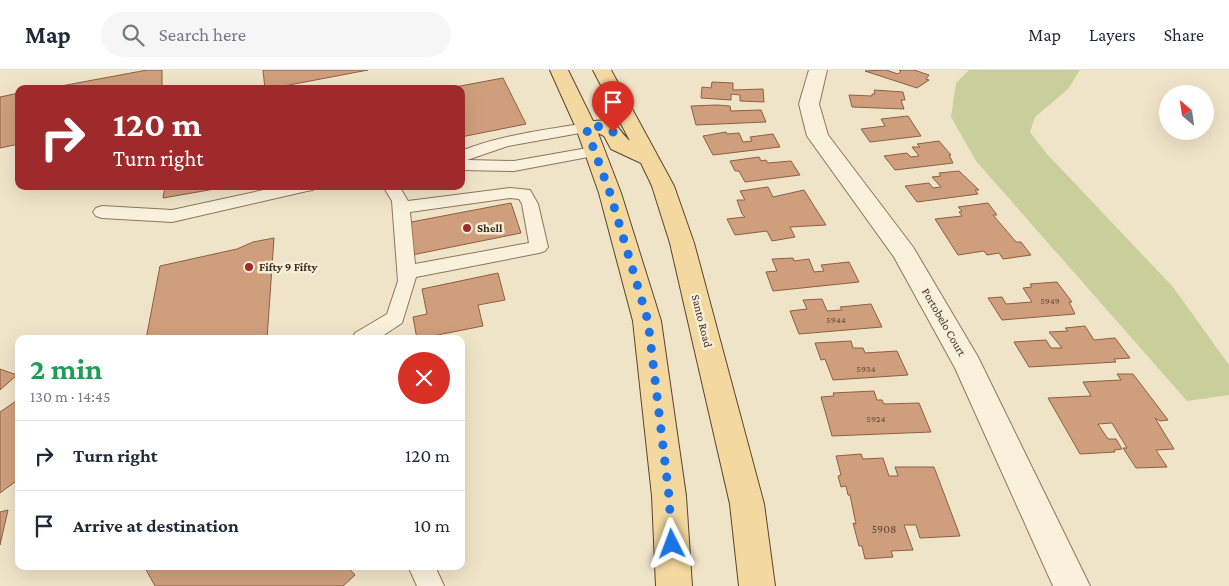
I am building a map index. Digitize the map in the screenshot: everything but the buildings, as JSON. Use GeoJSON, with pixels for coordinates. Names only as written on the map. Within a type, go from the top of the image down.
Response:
{"type":"FeatureCollection","features":[{"type":"Feature","properties":{"kind":"main road"},"geometry":{"type":"LineString","coordinates":[[558,70],[610,193],[648,321],[669,496],[674,586]]}},
{"type":"Feature","properties":{"kind":"main road","name":"Santo Road"},"geometry":{"type":"LineString","coordinates":[[602,70],[650,158],[663,186],[682,243],[747,504],[757,586]]}},
{"type":"Feature","properties":{"kind":"main road"},"geometry":{"type":"LineString","coordinates":[[589,140],[603,126],[613,132],[619,144],[650,158]]}},
{"type":"Feature","properties":{"kind":"street","name":"Portobelo Court"},"geometry":{"type":"LineString","coordinates":[[818,70],[809,104],[818,136],[904,253],[963,356],[1072,586]]}},
{"type":"Feature","properties":{"kind":"lane"},"geometry":{"type":"LineString","coordinates":[[465,155],[501,144],[589,140]]}},
{"type":"Feature","properties":{"kind":"lane"},"geometry":{"type":"LineString","coordinates":[[465,165],[514,166],[589,140]]}},
{"type":"Feature","properties":{"kind":"lane"},"geometry":{"type":"LineString","coordinates":[[102,212],[172,216],[290,190]]}},
{"type":"Feature","properties":{"kind":"lane"},"geometry":{"type":"LineString","coordinates":[[368,335],[395,318],[407,281],[400,201],[393,190]]}},
{"type":"Feature","properties":{"kind":"lane"},"geometry":{"type":"LineString","coordinates":[[400,208],[510,192],[524,194],[530,204],[539,248],[406,272]]}},
{"type":"Feature","properties":{"kind":"lane"},"geometry":{"type":"LineString","coordinates":[[423,570],[430,586]]}},
{"type":"Feature","properties":{"kind":"green space"},"geometry":{"type":"Polygon","coordinates":[[[969,70],[1080,70],[1068,89],[1035,117],[1030,132],[1047,154],[1173,287],[1229,365],[1229,395],[1187,401],[976,161],[951,117],[956,83],[969,70]]]}},
{"type":"Feature","properties":{"kind":"place","name":"Shell"},"geometry":{"type":"Point","coordinates":[467,228]}},
{"type":"Feature","properties":{"kind":"place","name":"Fifty 9 Fifty"},"geometry":{"type":"Point","coordinates":[249,267]}},
{"type":"Feature","properties":{"kind":"route"},"geometry":{"type":"LineString","coordinates":[[613,132],[603,126],[586,128],[593,152],[610,193],[648,321],[669,496],[672,544]]}}]}
